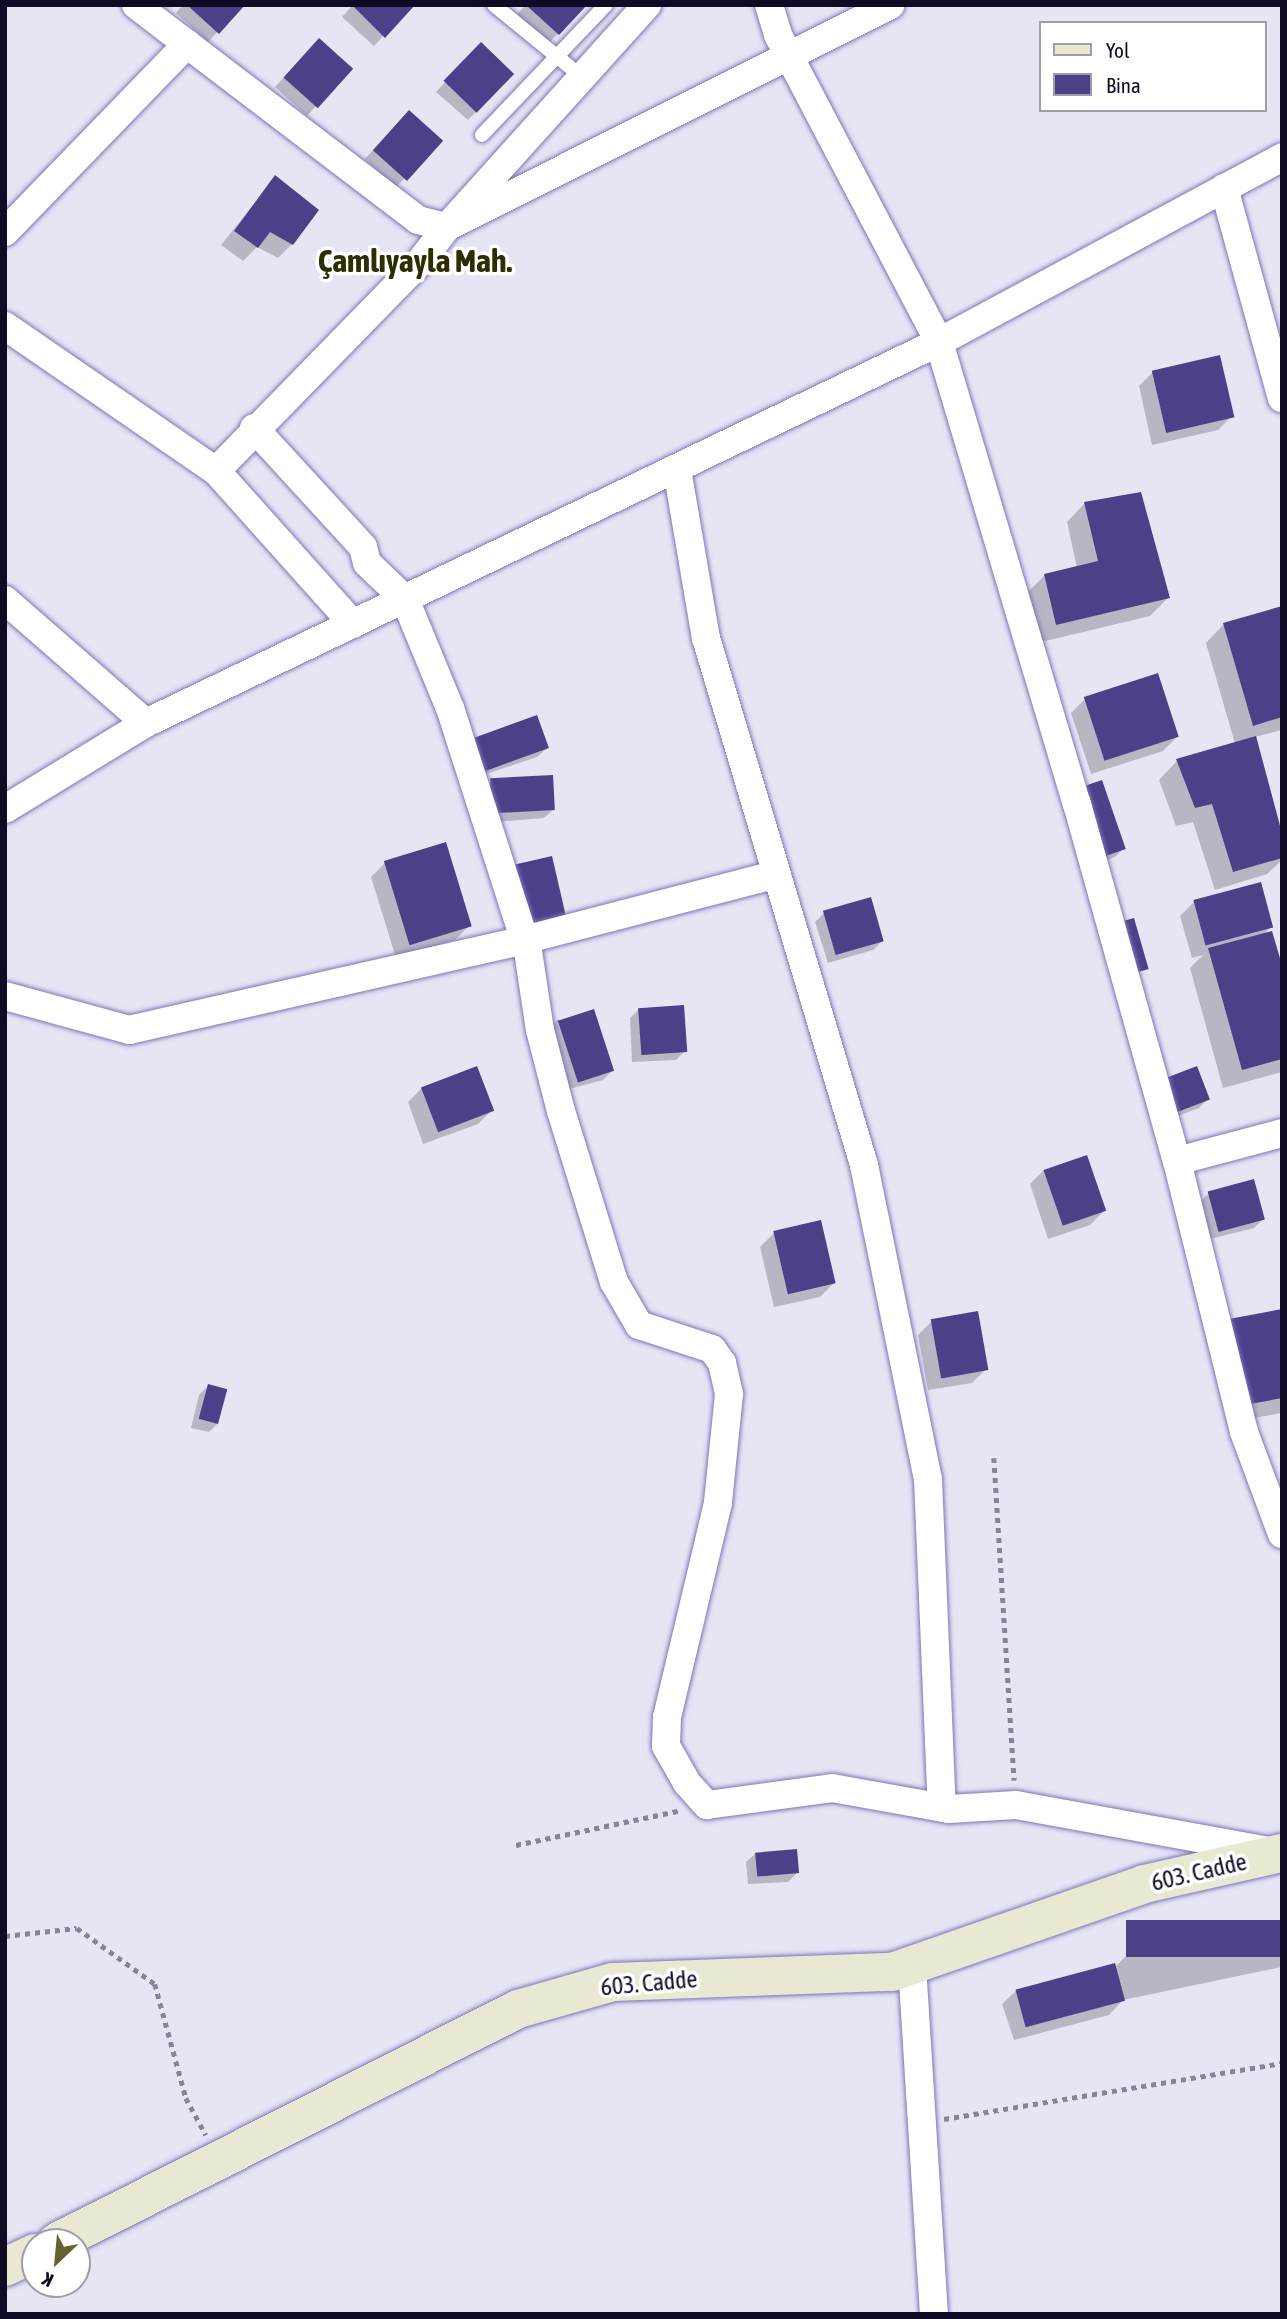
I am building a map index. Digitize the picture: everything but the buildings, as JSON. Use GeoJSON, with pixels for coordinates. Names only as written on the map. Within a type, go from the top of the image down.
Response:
{"type":"FeatureCollection","features":[{"type":"Feature","properties":{"kind":"street"},"geometry":{"type":"LineString","coordinates":[[136,5],[418,220],[447,226],[891,5]]}},
{"type":"Feature","properties":{"kind":"street"},"geometry":{"type":"LineString","coordinates":[[216,471],[254,428],[419,263],[447,226],[647,5]]}},
{"type":"Feature","properties":{"kind":"street"},"geometry":{"type":"LineString","coordinates":[[769,5],[789,57],[939,342],[1073,791],[1177,1161],[1240,1419],[1282,1534]]}},
{"type":"Feature","properties":{"kind":"street"},"geometry":{"type":"LineString","coordinates":[[5,232],[187,44]]}},
{"type":"Feature","properties":{"kind":"street"},"geometry":{"type":"LineString","coordinates":[[5,809],[146,723],[939,342],[1282,157]]}},
{"type":"Feature","properties":{"kind":"street"},"geometry":{"type":"LineString","coordinates":[[1224,188],[1282,398]]}},
{"type":"Feature","properties":{"kind":"street"},"geometry":{"type":"LineString","coordinates":[[5,327],[216,471],[353,624]]}},
{"type":"Feature","properties":{"kind":"street"},"geometry":{"type":"LineString","coordinates":[[254,428],[363,547],[367,563],[405,599],[450,708],[524,940],[558,1100],[614,1282],[639,1325],[712,1349],[724,1373],[729,1394],[718,1503],[667,1717],[666,1746],[687,1783],[706,1805],[832,1787],[942,1808],[1016,1805],[1282,1853]]}},
{"type":"Feature","properties":{"kind":"street"},"geometry":{"type":"LineString","coordinates":[[677,468],[706,638],[864,1165],[928,1479],[942,1808]]}},
{"type":"Feature","properties":{"kind":"street"},"geometry":{"type":"LineString","coordinates":[[5,600],[146,723]]}},
{"type":"Feature","properties":{"kind":"street"},"geometry":{"type":"LineString","coordinates":[[5,996],[129,1030],[524,940],[777,874]]}},
{"type":"Feature","properties":{"kind":"street"},"geometry":{"type":"LineString","coordinates":[[1177,1161],[1282,1133]]}},
{"type":"Feature","properties":{"kind":"street","name":"603. Cadde"},"geometry":{"type":"LineString","coordinates":[[85,2228],[518,2009],[613,1982],[892,1972],[1144,1884],[1282,1853]]}},
{"type":"Feature","properties":{"kind":"street"},"geometry":{"type":"LineString","coordinates":[[912,1965],[934,2314]]}},
{"type":"Feature","properties":{"kind":"street"},"geometry":{"type":"LineString","coordinates":[[5,2267],[21,2260]]}},
{"type":"Feature","properties":{"kind":"lane"},"geometry":{"type":"LineString","coordinates":[[494,5],[582,77]]}},
{"type":"Feature","properties":{"kind":"lane"},"geometry":{"type":"LineString","coordinates":[[482,135],[606,5]]}},
{"type":"Feature","properties":{"kind":"path"},"geometry":{"type":"LineString","coordinates":[[994,1458],[1016,1805]]}},
{"type":"Feature","properties":{"kind":"path"},"geometry":{"type":"LineString","coordinates":[[516,1845],[706,1805]]}},
{"type":"Feature","properties":{"kind":"path"},"geometry":{"type":"LineString","coordinates":[[5,1936],[77,1928],[155,1984],[186,2098],[219,2160]]}},
{"type":"Feature","properties":{"kind":"path"},"geometry":{"type":"LineString","coordinates":[[923,2123],[1282,2063]]}},
{"type":"Feature","properties":{"kind":"district","name":"Çamlıyayla Mah."},"geometry":{"type":"Point","coordinates":[415,261]}}]}
